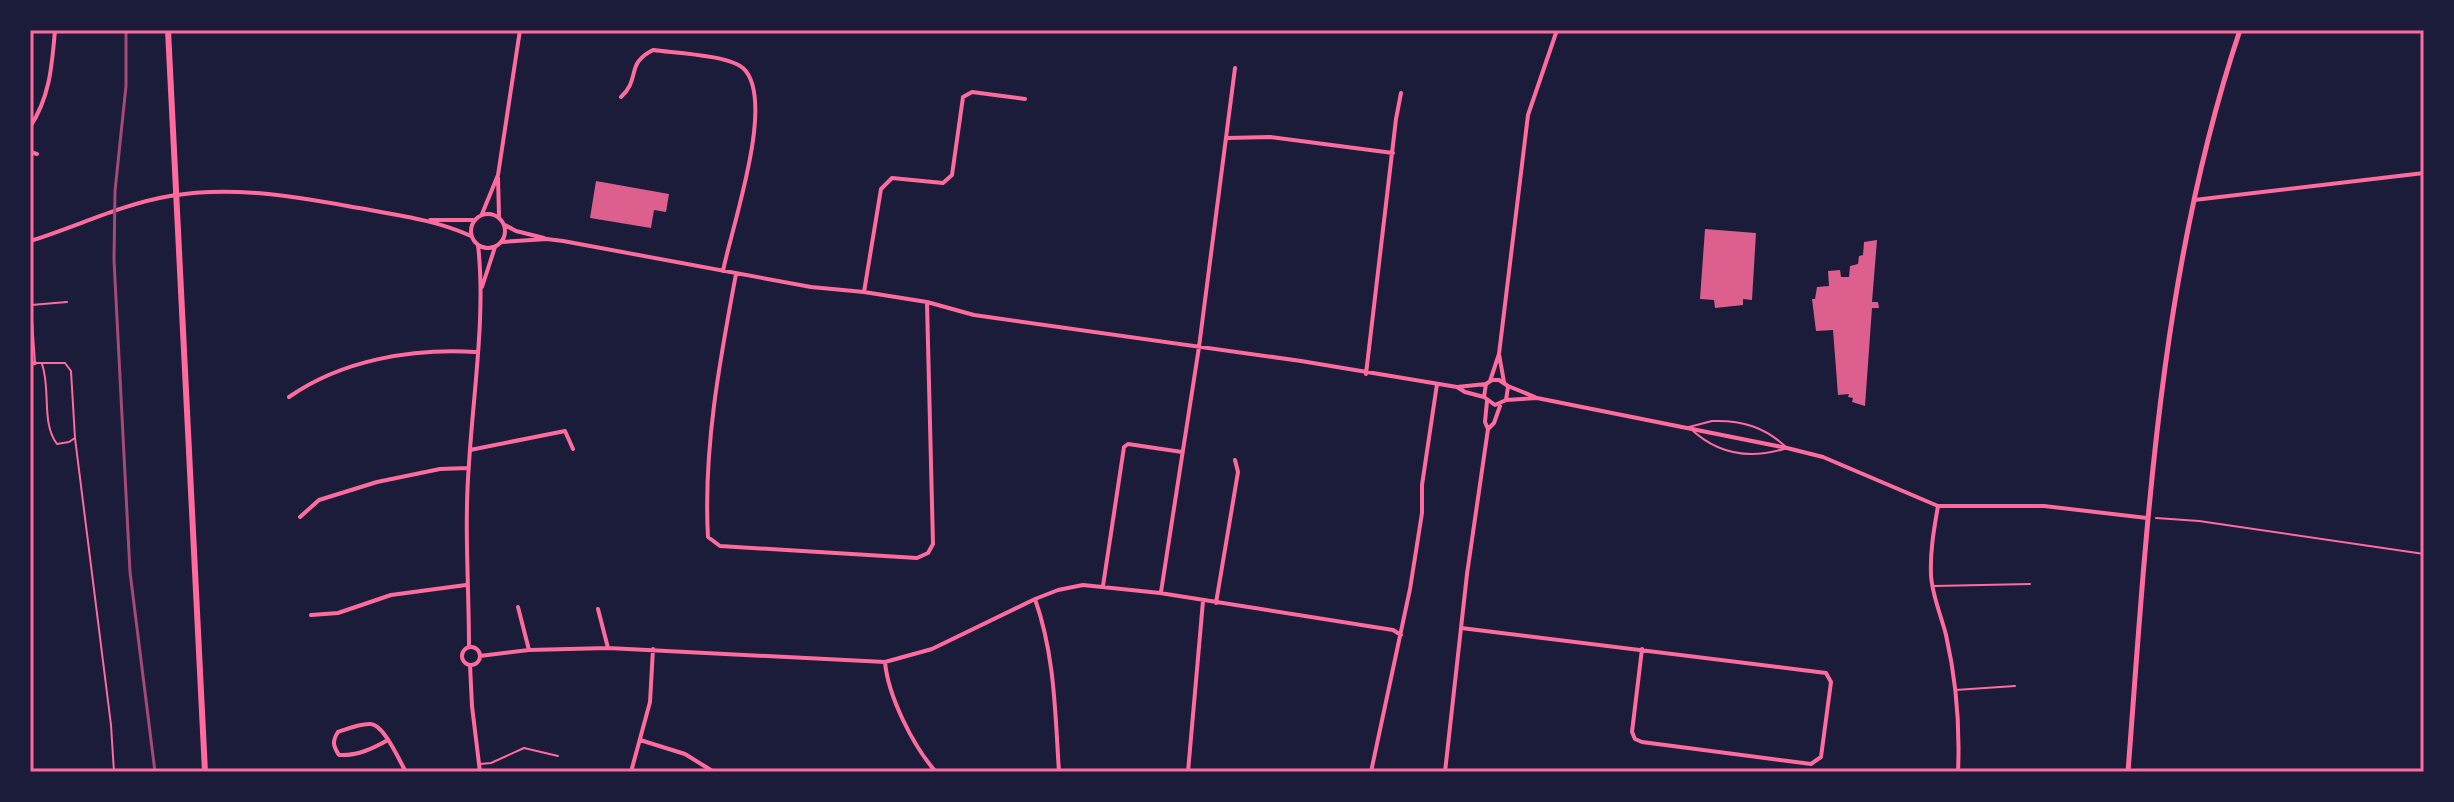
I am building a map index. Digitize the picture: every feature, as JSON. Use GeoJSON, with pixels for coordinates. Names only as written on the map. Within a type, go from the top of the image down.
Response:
{"type":"FeatureCollection","features":[{"type":"Feature","properties":{"kind":"main road"},"geometry":{"type":"LineString","coordinates":[[168,30],[205,772]]}},
{"type":"Feature","properties":{"kind":"street"},"geometry":{"type":"LineString","coordinates":[[30,127],[43,107],[51,77],[55,30]]}},
{"type":"Feature","properties":{"kind":"street"},"geometry":{"type":"LineString","coordinates":[[499,217],[498,175],[520,30]]}},
{"type":"Feature","properties":{"kind":"street"},"geometry":{"type":"LineString","coordinates":[[1488,429],[1485,399],[1499,354],[1528,115],[1557,30]]}},
{"type":"Feature","properties":{"kind":"street"},"geometry":{"type":"LineString","coordinates":[[2128,772],[2147,518],[2175,292],[2194,200],[2240,30]]}},
{"type":"Feature","properties":{"kind":"street"},"geometry":{"type":"LineString","coordinates":[[621,97],[631,88],[635,64],[642,55],[653,50],[734,62],[751,78],[756,123],[750,163],[723,271]]}},
{"type":"Feature","properties":{"kind":"street"},"geometry":{"type":"LineString","coordinates":[[1160,593],[1199,347],[1235,68]]}},
{"type":"Feature","properties":{"kind":"street"},"geometry":{"type":"LineString","coordinates":[[864,292],[881,189],[892,178],[943,183],[952,175],[963,97],[972,92],[1025,99]]}},
{"type":"Feature","properties":{"kind":"street"},"geometry":{"type":"LineString","coordinates":[[1366,374],[1401,93]]}},
{"type":"Feature","properties":{"kind":"street"},"geometry":{"type":"LineString","coordinates":[[1227,138],[1270,137],[1393,153]]}},
{"type":"Feature","properties":{"kind":"street"},"geometry":{"type":"LineString","coordinates":[[30,152],[37,154]]}},
{"type":"Feature","properties":{"kind":"street"},"geometry":{"type":"LineString","coordinates":[[2194,200],[2424,173]]}},
{"type":"Feature","properties":{"kind":"street"},"geometry":{"type":"LineString","coordinates":[[482,214],[498,175]]}},
{"type":"Feature","properties":{"kind":"street"},"geometry":{"type":"LineString","coordinates":[[30,241],[167,196],[218,192],[256,191],[428,220],[474,220]]}},
{"type":"Feature","properties":{"kind":"street"},"geometry":{"type":"LineString","coordinates":[[471,236],[474,220],[488,213],[499,217],[516,231],[547,239],[736,274],[927,302],[974,315],[1457,387],[1495,405],[1537,398]]}},
{"type":"Feature","properties":{"kind":"street"},"geometry":{"type":"LineString","coordinates":[[428,220],[471,236],[478,245],[481,290],[468,468],[466,585],[469,647]]}},
{"type":"Feature","properties":{"kind":"street"},"geometry":{"type":"LineString","coordinates":[[502,242],[505,225]]}},
{"type":"Feature","properties":{"kind":"street"},"geometry":{"type":"LineString","coordinates":[[481,290],[495,247],[502,242],[547,239]]}},
{"type":"Feature","properties":{"kind":"street"},"geometry":{"type":"LineString","coordinates":[[478,245],[495,247]]}},
{"type":"Feature","properties":{"kind":"street"},"geometry":{"type":"LineString","coordinates":[[736,274],[713,424],[706,510],[708,537],[720,546],[917,558],[928,553],[933,544],[927,302]]}},
{"type":"Feature","properties":{"kind":"street"},"geometry":{"type":"LineString","coordinates":[[289,397],[314,379],[404,353],[476,352]]}},
{"type":"Feature","properties":{"kind":"street"},"geometry":{"type":"LineString","coordinates":[[1445,772],[1488,429],[1504,402],[1506,384],[1499,354]]}},
{"type":"Feature","properties":{"kind":"street"},"geometry":{"type":"LineString","coordinates":[[1371,772],[1401,635],[1422,513],[1422,485],[1437,384]]}},
{"type":"Feature","properties":{"kind":"street"},"geometry":{"type":"LineString","coordinates":[[1457,387],[1506,384],[1537,398],[1787,448],[1823,457],[1938,506],[2044,506],[2147,518]]}},
{"type":"Feature","properties":{"kind":"street"},"geometry":{"type":"LineString","coordinates":[[470,450],[565,431],[573,449]]}},
{"type":"Feature","properties":{"kind":"street"},"geometry":{"type":"LineString","coordinates":[[1103,586],[1124,447],[1128,444],[1182,452]]}},
{"type":"Feature","properties":{"kind":"street"},"geometry":{"type":"LineString","coordinates":[[1216,603],[1238,472],[1235,460]]}},
{"type":"Feature","properties":{"kind":"street"},"geometry":{"type":"LineString","coordinates":[[300,517],[319,500],[377,482],[425,472],[468,468]]}},
{"type":"Feature","properties":{"kind":"street"},"geometry":{"type":"LineString","coordinates":[[1938,506],[1933,537],[1933,587],[1947,638],[1959,737],[1958,772]]}},
{"type":"Feature","properties":{"kind":"street"},"geometry":{"type":"LineString","coordinates":[[311,615],[338,613],[391,595],[466,585]]}},
{"type":"Feature","properties":{"kind":"street"},"geometry":{"type":"LineString","coordinates":[[480,656],[529,650],[608,648],[885,662],[932,649],[1035,599],[1083,585],[1160,593],[1393,630],[1401,635]]}},
{"type":"Feature","properties":{"kind":"street"},"geometry":{"type":"LineString","coordinates":[[1035,599],[1046,628],[1059,772]]}},
{"type":"Feature","properties":{"kind":"street"},"geometry":{"type":"LineString","coordinates":[[1188,772],[1203,601]]}},
{"type":"Feature","properties":{"kind":"street"},"geometry":{"type":"LineString","coordinates":[[518,607],[529,650]]}},
{"type":"Feature","properties":{"kind":"street"},"geometry":{"type":"LineString","coordinates":[[598,609],[608,648]]}},
{"type":"Feature","properties":{"kind":"street"},"geometry":{"type":"LineString","coordinates":[[1461,628],[1642,649],[1826,673],[1831,682],[1821,757],[1811,764],[1635,739],[1632,732],[1642,649]]}},
{"type":"Feature","properties":{"kind":"street"},"geometry":{"type":"LineString","coordinates":[[469,647],[478,650],[480,656],[470,665]]}},
{"type":"Feature","properties":{"kind":"street"},"geometry":{"type":"LineString","coordinates":[[469,647],[462,656],[464,662],[470,665]]}},
{"type":"Feature","properties":{"kind":"street"},"geometry":{"type":"LineString","coordinates":[[631,772],[650,702],[653,649]]}},
{"type":"Feature","properties":{"kind":"street"},"geometry":{"type":"LineString","coordinates":[[885,662],[891,691],[911,735],[936,772]]}},
{"type":"Feature","properties":{"kind":"street"},"geometry":{"type":"LineString","coordinates":[[470,665],[480,772]]}},
{"type":"Feature","properties":{"kind":"street"},"geometry":{"type":"LineString","coordinates":[[388,740],[372,749],[339,755],[333,739],[338,732],[369,723],[380,727],[388,740],[406,772]]}},
{"type":"Feature","properties":{"kind":"street"},"geometry":{"type":"LineString","coordinates":[[640,740],[685,754],[714,772]]}},
{"type":"Feature","properties":{"kind":"lane"},"geometry":{"type":"LineString","coordinates":[[67,302],[31,305],[32,364],[65,363],[71,371],[75,438],[111,725],[114,772]]}},
{"type":"Feature","properties":{"kind":"lane"},"geometry":{"type":"LineString","coordinates":[[42,363],[46,375],[50,435],[57,444],[75,438]]}},
{"type":"Feature","properties":{"kind":"lane"},"geometry":{"type":"LineString","coordinates":[[1689,427],[1712,421],[1739,422],[1760,428],[1787,448]]}},
{"type":"Feature","properties":{"kind":"lane"},"geometry":{"type":"LineString","coordinates":[[1689,427],[1702,440],[1737,454],[1758,455],[1787,448]]}},
{"type":"Feature","properties":{"kind":"lane"},"geometry":{"type":"LineString","coordinates":[[1933,587],[2030,584]]}},
{"type":"Feature","properties":{"kind":"lane"},"geometry":{"type":"LineString","coordinates":[[1954,690],[2015,686]]}},
{"type":"Feature","properties":{"kind":"lane"},"geometry":{"type":"LineString","coordinates":[[480,764],[491,763],[524,748],[558,756]]}},
{"type":"Feature","properties":{"kind":"path"},"geometry":{"type":"LineString","coordinates":[[2147,518],[2199,521],[2424,554]]}},
{"type":"Feature","properties":{"kind":"building"},"geometry":{"type":"Polygon","coordinates":[[[596,181],[669,194],[666,212],[654,210],[651,228],[590,218],[596,181]]]}},
{"type":"Feature","properties":{"kind":"building"},"geometry":{"type":"Polygon","coordinates":[[[1705,229],[1756,233],[1752,300],[1743,299],[1743,305],[1715,308],[1714,300],[1700,299],[1705,229]]]}},
{"type":"Feature","properties":{"kind":"building"},"geometry":{"type":"Polygon","coordinates":[[[1877,240],[1872,302],[1878,302],[1879,308],[1872,308],[1865,406],[1852,402],[1849,394],[1838,395],[1833,330],[1816,331],[1812,299],[1815,299],[1817,287],[1829,286],[1828,271],[1840,270],[1841,277],[1849,277],[1850,266],[1858,264],[1859,256],[1863,255],[1864,242],[1877,240]]]}},
{"type":"Feature","properties":{"kind":"railway"},"geometry":{"type":"LineString","coordinates":[[126,30],[126,86],[115,191],[114,260],[130,572],[155,772]]}}]}
